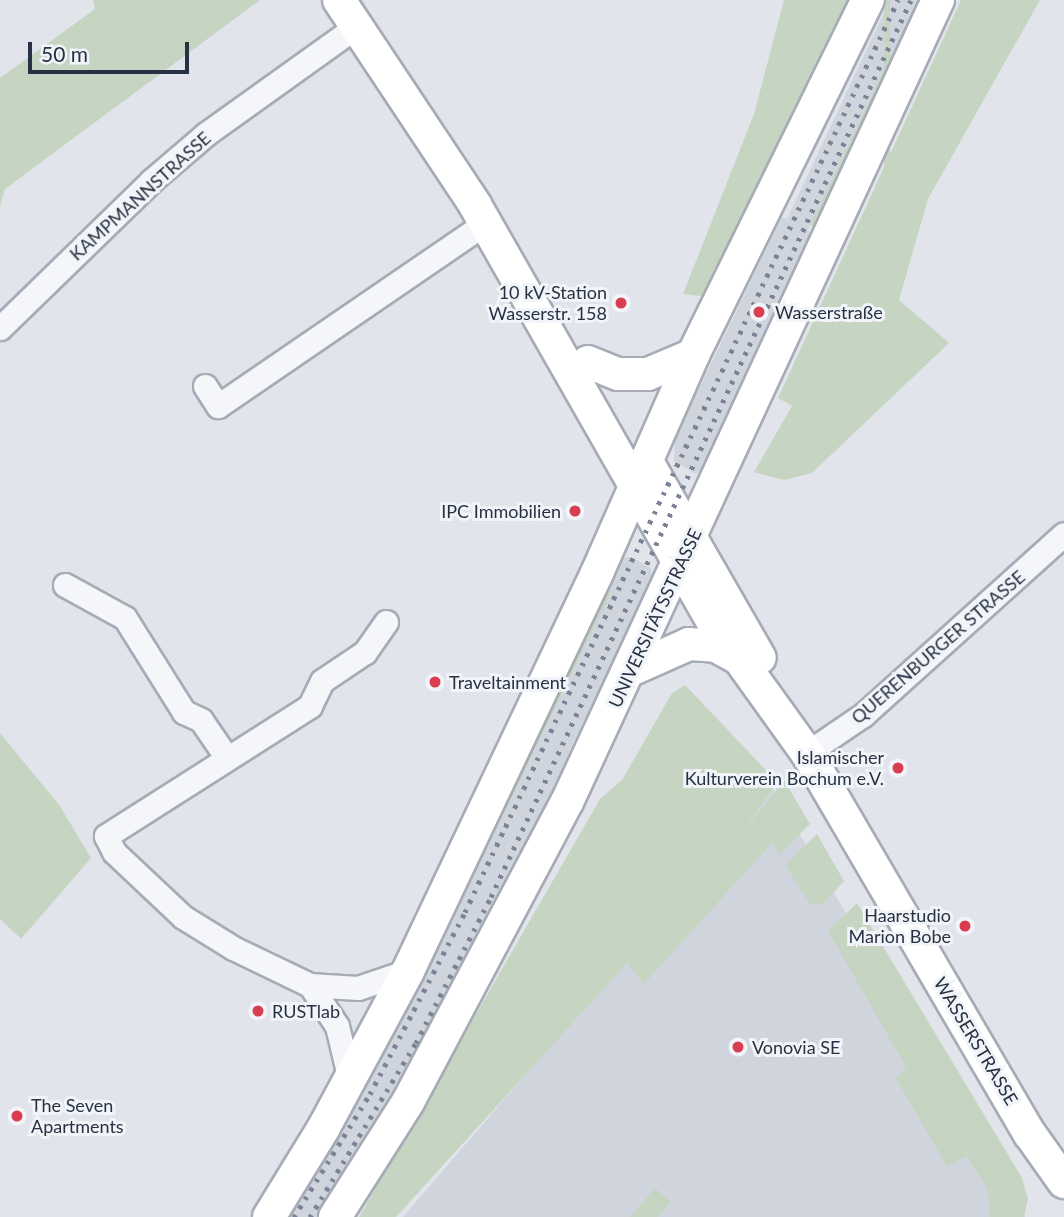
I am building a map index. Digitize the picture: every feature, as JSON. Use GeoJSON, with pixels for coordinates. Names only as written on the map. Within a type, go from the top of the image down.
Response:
{"type":"FeatureCollection","features":[{"type":"Feature","properties":{"kind":"main road","name":"WASSERSTRASSE"},"geometry":{"type":"LineString","coordinates":[[339,0],[358,25],[485,223],[640,472],[686,552],[790,709],[807,753]]}},
{"type":"Feature","properties":{"kind":"main road"},"geometry":{"type":"LineString","coordinates":[[269,1217],[351,1080],[408,971],[591,584],[693,355],[868,0]]}},
{"type":"Feature","properties":{"kind":"main road","name":"UNIVERSITÄTSSTRASSE"},"geometry":{"type":"LineString","coordinates":[[335,1217],[408,1101],[501,934],[633,669],[938,0]]}},
{"type":"Feature","properties":{"kind":"main road","name":"WASSERSTRASSE"},"geometry":{"type":"LineString","coordinates":[[504,254],[533,278],[588,362],[640,472]]}},
{"type":"Feature","properties":{"kind":"main road"},"geometry":{"type":"LineString","coordinates":[[588,362],[618,374],[648,374],[693,355]]}},
{"type":"Feature","properties":{"kind":"main road","name":"WASSERSTRASSE"},"geometry":{"type":"LineString","coordinates":[[686,552],[738,658],[807,753],[1030,1134],[1064,1182]]}},
{"type":"Feature","properties":{"kind":"main road"},"geometry":{"type":"LineString","coordinates":[[633,669],[689,644],[716,646],[738,658]]}},
{"type":"Feature","properties":{"kind":"street","name":"KAMPMANNSTRASSE"},"geometry":{"type":"LineString","coordinates":[[0,328],[151,180],[206,134],[358,25]]}},
{"type":"Feature","properties":{"kind":"street"},"geometry":{"type":"LineString","coordinates":[[205,386],[218,406],[485,223]]}},
{"type":"Feature","properties":{"kind":"street","name":"QUERENBURGER STRASSE"},"geometry":{"type":"LineString","coordinates":[[807,753],[863,715],[1064,534]]}},
{"type":"Feature","properties":{"kind":"street"},"geometry":{"type":"LineString","coordinates":[[65,585],[125,618],[184,712],[201,720],[227,758]]}},
{"type":"Feature","properties":{"kind":"street"},"geometry":{"type":"LineString","coordinates":[[386,622],[365,652],[322,681],[310,706],[106,836],[114,852],[183,917],[233,948],[310,985],[358,988],[408,971]]}},
{"type":"Feature","properties":{"kind":"street"},"geometry":{"type":"LineString","coordinates":[[310,985],[337,1026],[351,1080]]}},
{"type":"Feature","properties":{"kind":"shaded area"},"geometry":{"type":"Polygon","coordinates":[[[890,0],[917,0],[810,225],[808,231],[817,235],[707,468],[695,474],[674,461],[675,438],[782,217],[787,219],[890,0]]]}},
{"type":"Feature","properties":{"kind":"shaded area"},"geometry":{"type":"Polygon","coordinates":[[[631,557],[651,568],[652,579],[572,745],[543,820],[380,1122],[320,1217],[285,1217],[497,819],[501,820],[611,593],[604,588],[619,558],[631,557]]]}},
{"type":"Feature","properties":{"kind":"shaded area"},"geometry":{"type":"Polygon","coordinates":[[[773,789],[1025,1217],[403,1217],[568,1025],[715,869],[773,789]]]}},
{"type":"Feature","properties":{"kind":"green space"},"geometry":{"type":"Polygon","coordinates":[[[93,0],[260,0],[5,189],[0,207],[0,78],[95,9],[93,0]]]}},
{"type":"Feature","properties":{"kind":"green space"},"geometry":{"type":"Polygon","coordinates":[[[784,0],[853,0],[709,297],[683,294],[754,114],[784,0]]]}},
{"type":"Feature","properties":{"kind":"green space"},"geometry":{"type":"Polygon","coordinates":[[[884,0],[890,0],[890,235],[884,235],[884,0]]]}},
{"type":"Feature","properties":{"kind":"green space"},"geometry":{"type":"Polygon","coordinates":[[[917,0],[925,0],[819,230],[810,225],[917,0]]]}},
{"type":"Feature","properties":{"kind":"green space"},"geometry":{"type":"Polygon","coordinates":[[[961,0],[1040,0],[928,199],[899,300],[949,343],[812,473],[784,480],[754,472],[792,406],[778,398],[961,0]]]}},
{"type":"Feature","properties":{"kind":"green space"},"geometry":{"type":"Polygon","coordinates":[[[604,588],[611,593],[501,820],[497,819],[604,588]]]}},
{"type":"Feature","properties":{"kind":"green space"},"geometry":{"type":"Polygon","coordinates":[[[685,685],[765,769],[773,789],[735,842],[784,780],[810,824],[779,855],[772,843],[644,984],[627,963],[396,1217],[359,1217],[600,799],[622,780],[672,693],[685,685]]]}},
{"type":"Feature","properties":{"kind":"green space"},"geometry":{"type":"Polygon","coordinates":[[[0,733],[60,806],[91,858],[21,939],[0,919],[0,733]]]}},
{"type":"Feature","properties":{"kind":"green space"},"geometry":{"type":"Polygon","coordinates":[[[817,834],[844,881],[822,905],[810,904],[785,865],[817,834]]]}},
{"type":"Feature","properties":{"kind":"green space"},"geometry":{"type":"Polygon","coordinates":[[[857,903],[1022,1178],[1028,1199],[1024,1217],[990,1217],[988,1190],[967,1156],[947,1166],[896,1079],[906,1067],[828,931],[857,903]]]}},
{"type":"Feature","properties":{"kind":"green space"},"geometry":{"type":"Polygon","coordinates":[[[655,1188],[671,1202],[657,1217],[630,1217],[655,1188]]]}},
{"type":"Feature","properties":{"kind":"railway"},"geometry":{"type":"LineString","coordinates":[[294,1217],[370,1094],[465,912],[898,0]]}},
{"type":"Feature","properties":{"kind":"railway"},"geometry":{"type":"LineString","coordinates":[[310,1217],[416,1043],[491,897],[911,0]]}},
{"type":"Feature","properties":{"kind":"place","name":"10 kV-Station Wasserstr. 158"},"geometry":{"type":"Point","coordinates":[621,303]}},
{"type":"Feature","properties":{"kind":"place","name":"Wasserstraße"},"geometry":{"type":"Point","coordinates":[759,312]}},
{"type":"Feature","properties":{"kind":"place","name":"IPC Immobilien"},"geometry":{"type":"Point","coordinates":[575,511]}},
{"type":"Feature","properties":{"kind":"place","name":"Traveltainment"},"geometry":{"type":"Point","coordinates":[435,682]}},
{"type":"Feature","properties":{"kind":"place","name":"Islamischer Kulturverein Bochum e.V."},"geometry":{"type":"Point","coordinates":[898,768]}},
{"type":"Feature","properties":{"kind":"place","name":"Haarstudio Marion Bobe"},"geometry":{"type":"Point","coordinates":[965,926]}},
{"type":"Feature","properties":{"kind":"place","name":"RUSTlab"},"geometry":{"type":"Point","coordinates":[258,1011]}},
{"type":"Feature","properties":{"kind":"place","name":"Vonovia SE"},"geometry":{"type":"Point","coordinates":[738,1047]}},
{"type":"Feature","properties":{"kind":"place","name":"The Seven Apartments"},"geometry":{"type":"Point","coordinates":[17,1116]}}]}
